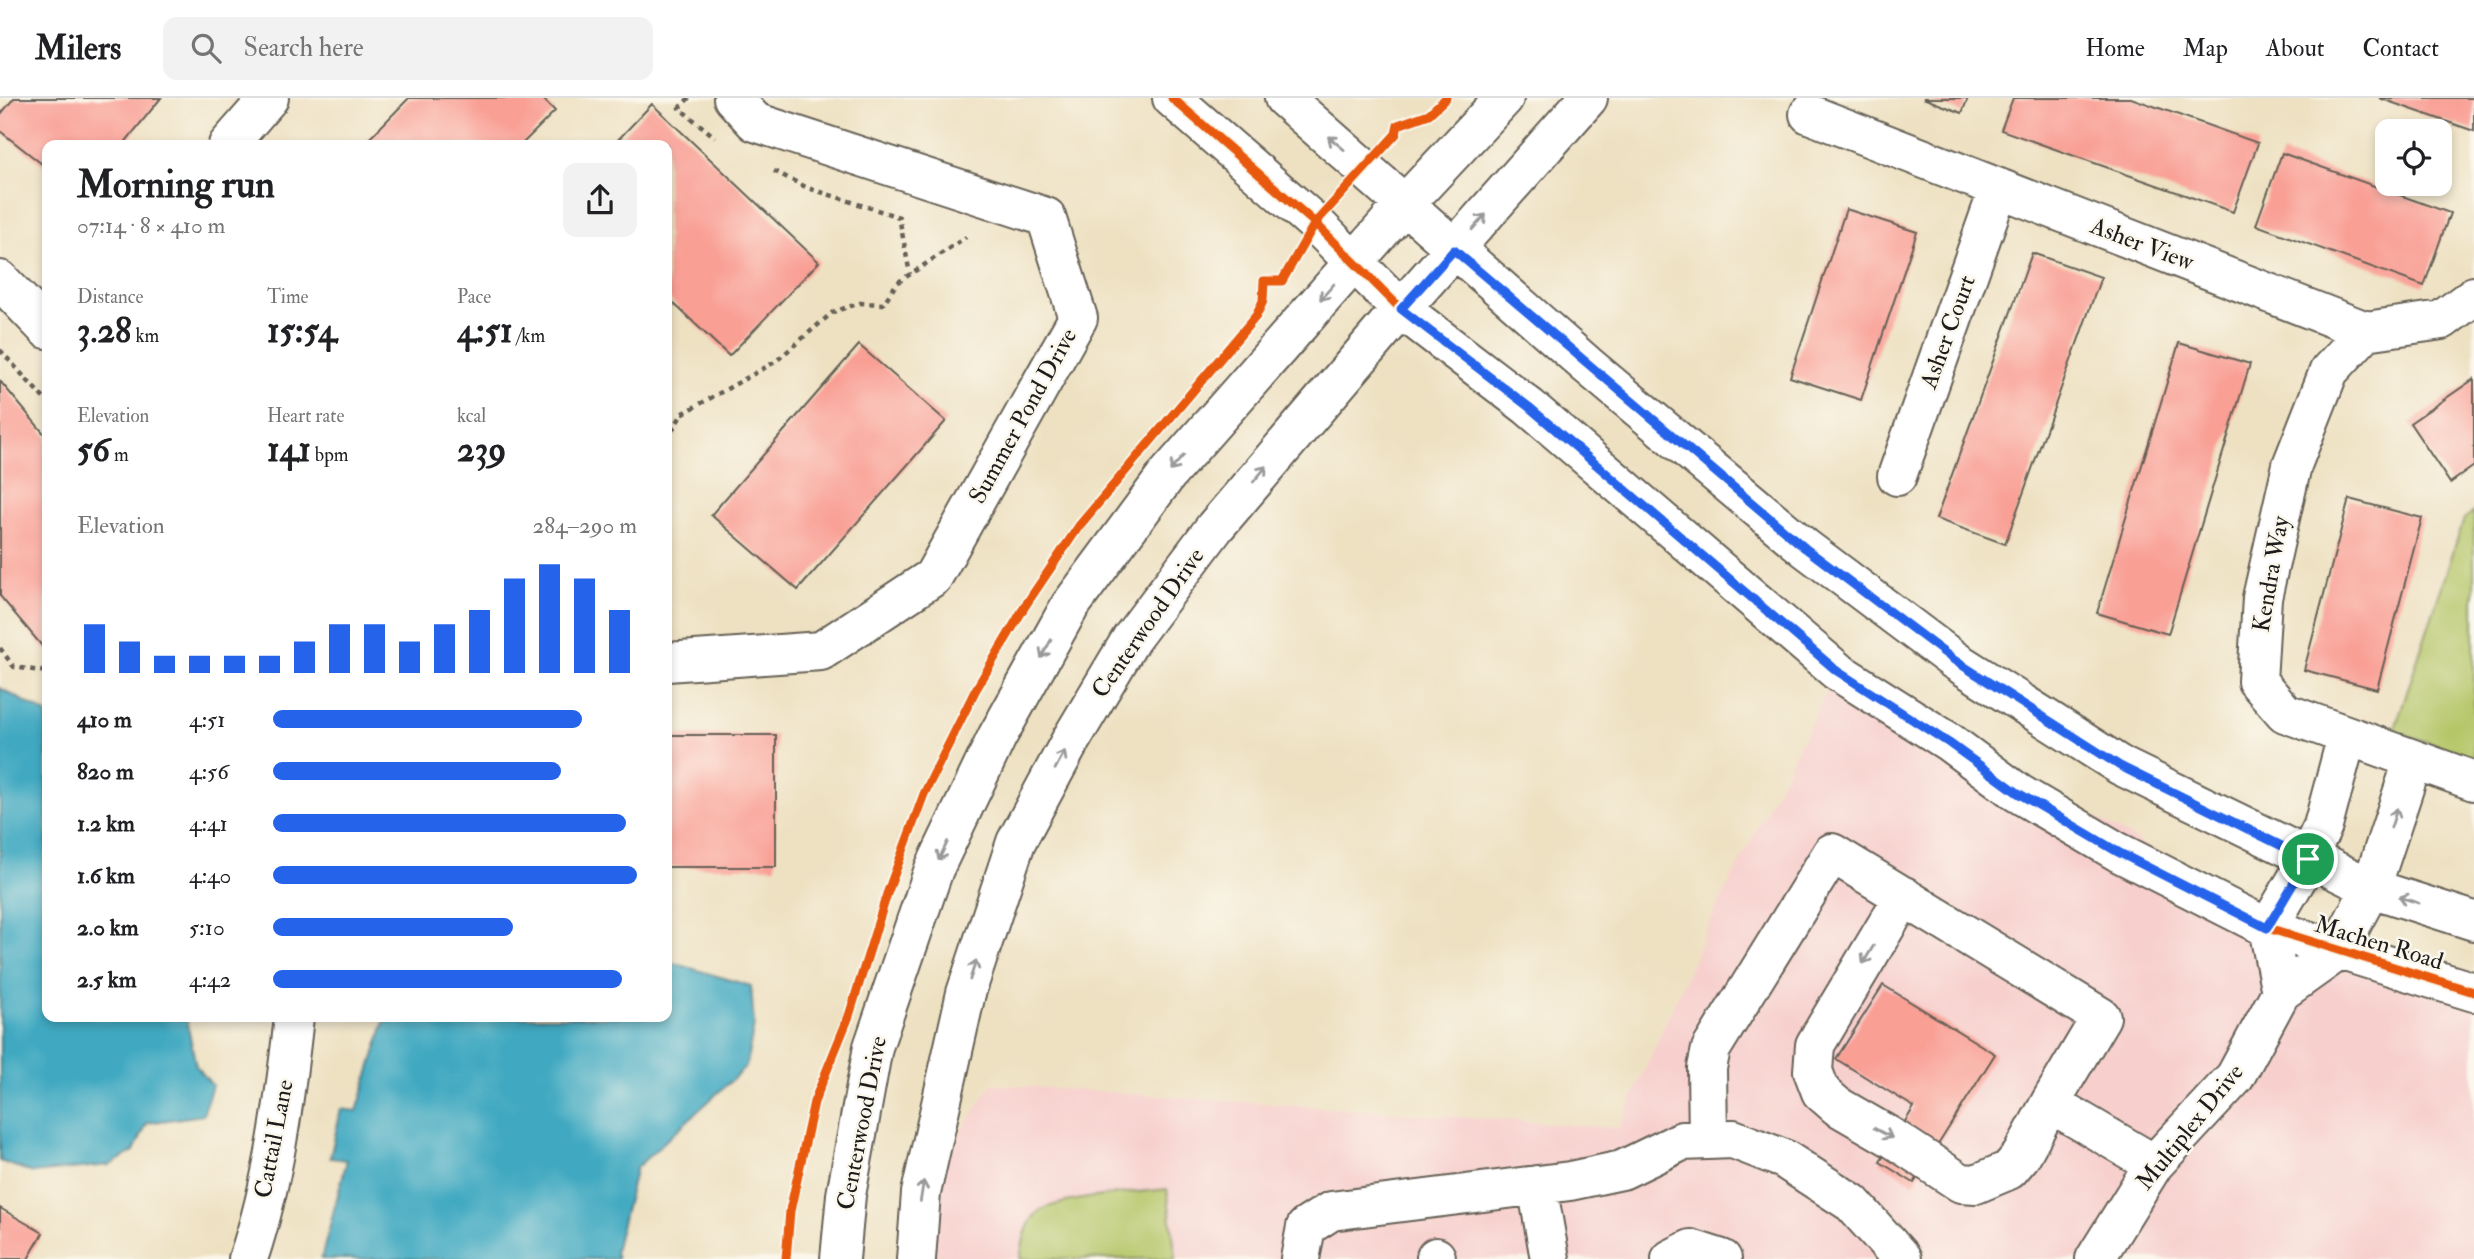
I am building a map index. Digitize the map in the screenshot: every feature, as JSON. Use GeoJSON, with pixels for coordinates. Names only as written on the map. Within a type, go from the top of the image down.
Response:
{"type":"FeatureCollection","features":[{"type":"Feature","properties":{"kind":"street"},"geometry":{"type":"LineString","coordinates":[[232,140],[269,98]]}},
{"type":"Feature","properties":{"kind":"street","name":"Summer Pond Drive"},"geometry":{"type":"LineString","coordinates":[[672,662],[821,651],[933,577],[1078,318],[1046,217],[755,122],[733,98]]}},
{"type":"Feature","properties":{"kind":"street","name":"Machen Road"},"geometry":{"type":"LineString","coordinates":[[1172,98],[1315,223],[1401,309],[1529,407],[1837,671],[2040,806],[2118,852],[2267,928],[2337,952],[2474,992]]}},
{"type":"Feature","properties":{"kind":"street","name":"Machen Road"},"geometry":{"type":"LineString","coordinates":[[1284,98],[1366,167],[1454,250],[1805,548],[1954,660],[2120,766],[2371,888],[2474,921]]}},
{"type":"Feature","properties":{"kind":"street","name":"Centerwood Drive"},"geometry":{"type":"LineString","coordinates":[[840,1259],[846,1195],[873,1048],[934,869],[997,737],[1070,606],[1167,475],[1405,204],[1504,98]]}},
{"type":"Feature","properties":{"kind":"street","name":"Centerwood Drive"},"geometry":{"type":"LineString","coordinates":[[916,1259],[921,1193],[966,993],[1016,842],[1072,738],[1131,639],[1215,527],[1401,309],[1588,98]]}},
{"type":"Feature","properties":{"kind":"street","name":"Asher View"},"geometry":{"type":"LineString","coordinates":[[1809,114],[2367,331],[2442,320],[2474,296]]}},
{"type":"Feature","properties":{"kind":"street","name":"Asher Court"},"geometry":{"type":"LineString","coordinates":[[1897,476],[1999,188]]}},
{"type":"Feature","properties":{"kind":"street"},"geometry":{"type":"LineString","coordinates":[[0,280],[42,324]]}},
{"type":"Feature","properties":{"kind":"street","name":"Kendra Way"},"geometry":{"type":"LineString","coordinates":[[2367,331],[2329,371],[2292,465],[2262,598],[2257,681],[2285,713],[2474,781]]}},
{"type":"Feature","properties":{"kind":"street"},"geometry":{"type":"LineString","coordinates":[[2347,736],[2323,826],[2308,859],[2267,928],[2281,992],[2337,952],[2371,888],[2413,761]]}},
{"type":"Feature","properties":{"kind":"street"},"geometry":{"type":"LineString","coordinates":[[1708,1140],[1707,1069],[1711,1049],[1832,853],[1904,896],[2101,1017],[2021,1156],[2008,1170],[1976,1184],[1961,1184],[1894,1139],[1837,1107],[1821,1092],[1813,1071],[1815,1045],[1904,896]]}},
{"type":"Feature","properties":{"kind":"street","name":"Multiplex Drive"},"geometry":{"type":"LineString","coordinates":[[2095,1259],[2154,1164],[2235,1077],[2281,992]]}},
{"type":"Feature","properties":{"kind":"street","name":"Cattail Lane"},"geometry":{"type":"LineString","coordinates":[[248,1259],[272,1161],[286,1084],[293,1022]]}},
{"type":"Feature","properties":{"kind":"street"},"geometry":{"type":"LineString","coordinates":[[2050,1103],[2154,1164]]}},
{"type":"Feature","properties":{"kind":"street"},"geometry":{"type":"LineString","coordinates":[[1300,1259],[1306,1227],[1331,1211],[1537,1185],[1622,1170],[1682,1141],[1733,1139],[1784,1159],[1852,1203],[1902,1259]]}},
{"type":"Feature","properties":{"kind":"street"},"geometry":{"type":"LineString","coordinates":[[1537,1185],[1550,1259]]}},
{"type":"Feature","properties":{"kind":"street"},"geometry":{"type":"LineString","coordinates":[[1671,1259],[1691,1249],[1722,1259]]}},
{"type":"Feature","properties":{"kind":"path"},"geometry":{"type":"LineString","coordinates":[[689,98],[679,108],[718,139]]}},
{"type":"Feature","properties":{"kind":"path"},"geometry":{"type":"LineString","coordinates":[[771,170],[808,187],[899,217],[910,274]]}},
{"type":"Feature","properties":{"kind":"path"},"geometry":{"type":"LineString","coordinates":[[672,431],[682,414],[775,362],[833,312],[860,303],[883,304],[898,283],[966,237]]}},
{"type":"Feature","properties":{"kind":"path"},"geometry":{"type":"LineString","coordinates":[[0,350],[42,396]]}},
{"type":"Feature","properties":{"kind":"path"},"geometry":{"type":"LineString","coordinates":[[0,649],[14,667],[42,671]]}},
{"type":"Feature","properties":{"kind":"shaded area"},"geometry":{"type":"Polygon","coordinates":[[[1837,671],[2282,923],[2474,996],[2474,1259],[918,1259],[921,1193],[992,1084],[1619,1128],[1714,913],[1837,671]]]}},
{"type":"Feature","properties":{"kind":"green space"},"geometry":{"type":"Polygon","coordinates":[[[2474,512],[2474,757],[2394,731],[2464,519],[2474,512]]]}},
{"type":"Feature","properties":{"kind":"green space"},"geometry":{"type":"Polygon","coordinates":[[[1167,1189],[1176,1259],[1020,1259],[1030,1223],[1037,1213],[1046,1208],[1098,1196],[1167,1189]]]}},
{"type":"Feature","properties":{"kind":"water"},"geometry":{"type":"Polygon","coordinates":[[[0,688],[42,711],[42,1022],[187,1022],[196,1066],[212,1085],[203,1115],[147,1123],[134,1151],[110,1165],[33,1173],[0,1161],[0,688]]]}},
{"type":"Feature","properties":{"kind":"water"},"geometry":{"type":"Polygon","coordinates":[[[672,962],[751,986],[754,1025],[746,1067],[636,1168],[615,1251],[617,1259],[321,1259],[347,1160],[330,1158],[341,1109],[357,1111],[384,1022],[672,1022],[672,962]]]}},
{"type":"Feature","properties":{"kind":"building"},"geometry":{"type":"Polygon","coordinates":[[[14,98],[161,98],[127,140],[42,140],[42,164],[0,131],[0,115],[14,98]]]}},
{"type":"Feature","properties":{"kind":"building"},"geometry":{"type":"Polygon","coordinates":[[[409,98],[542,98],[555,111],[526,140],[368,140],[409,98]]]}},
{"type":"Feature","properties":{"kind":"building"},"geometry":{"type":"Polygon","coordinates":[[[1923,98],[1968,98],[1962,113],[1923,98]]]}},
{"type":"Feature","properties":{"kind":"building"},"geometry":{"type":"Polygon","coordinates":[[[2013,98],[2131,98],[2258,143],[2233,212],[2001,130],[2013,98]]]}},
{"type":"Feature","properties":{"kind":"building"},"geometry":{"type":"Polygon","coordinates":[[[2379,98],[2474,98],[2474,131],[2452,123],[2452,119],[2439,119],[2379,98]]]}},
{"type":"Feature","properties":{"kind":"building"},"geometry":{"type":"Polygon","coordinates":[[[652,104],[819,262],[729,356],[672,302],[672,140],[618,140],[652,104]]]}},
{"type":"Feature","properties":{"kind":"building"},"geometry":{"type":"Polygon","coordinates":[[[2282,153],[2375,186],[2375,196],[2402,196],[2450,213],[2424,286],[2256,225],[2282,153]]]}},
{"type":"Feature","properties":{"kind":"building"},"geometry":{"type":"Polygon","coordinates":[[[1846,209],[1917,232],[1861,400],[1790,377],[1846,209]]]}},
{"type":"Feature","properties":{"kind":"building"},"geometry":{"type":"Polygon","coordinates":[[[2032,253],[2101,277],[2005,544],[1936,519],[2032,253]]]}},
{"type":"Feature","properties":{"kind":"building"},"geometry":{"type":"Polygon","coordinates":[[[2179,343],[2250,364],[2168,634],[2097,613],[2179,343]]]}},
{"type":"Feature","properties":{"kind":"building"},"geometry":{"type":"Polygon","coordinates":[[[859,345],[946,421],[798,590],[711,515],[859,345]]]}},
{"type":"Feature","properties":{"kind":"building"},"geometry":{"type":"Polygon","coordinates":[[[2474,379],[2474,466],[2450,483],[2410,423],[2474,379]]]}},
{"type":"Feature","properties":{"kind":"building"},"geometry":{"type":"Polygon","coordinates":[[[0,381],[42,431],[42,646],[0,596],[0,381]]]}},
{"type":"Feature","properties":{"kind":"building"},"geometry":{"type":"Polygon","coordinates":[[[2349,499],[2422,518],[2377,689],[2304,670],[2349,499]]]}},
{"type":"Feature","properties":{"kind":"building"},"geometry":{"type":"Polygon","coordinates":[[[672,735],[776,735],[776,867],[672,867],[672,735]]]}},
{"type":"Feature","properties":{"kind":"building"},"geometry":{"type":"Polygon","coordinates":[[[1883,985],[1995,1054],[1914,1183],[1880,1162],[1914,1107],[1836,1059],[1883,985]]]}},
{"type":"Feature","properties":{"kind":"building"},"geometry":{"type":"Polygon","coordinates":[[[0,1208],[43,1233],[28,1259],[0,1259],[0,1208]]]}},
{"type":"Feature","properties":{"kind":"cycle path"},"geometry":{"type":"LineString","coordinates":[[1172,98],[1315,223],[1401,309],[1529,407],[1837,671],[1949,742],[2018,793],[2118,852],[2268,928],[2474,992]]}},
{"type":"Feature","properties":{"kind":"cycle path"},"geometry":{"type":"LineString","coordinates":[[786,1259],[790,1211],[814,1102],[849,1016],[887,894],[924,794],[975,691],[1025,606],[1079,526],[1256,316],[1263,301],[1264,281],[1282,281],[1315,223],[1396,134],[1398,125],[1429,114],[1446,98]]}},
{"type":"Feature","properties":{"kind":"route"},"geometry":{"type":"LineString","coordinates":[[1454,250],[1805,548],[1954,660],[2120,766],[2308,859],[2267,928],[2118,852],[2018,793],[1949,743],[1837,671],[1529,407],[1401,309],[1454,250]]}}]}
